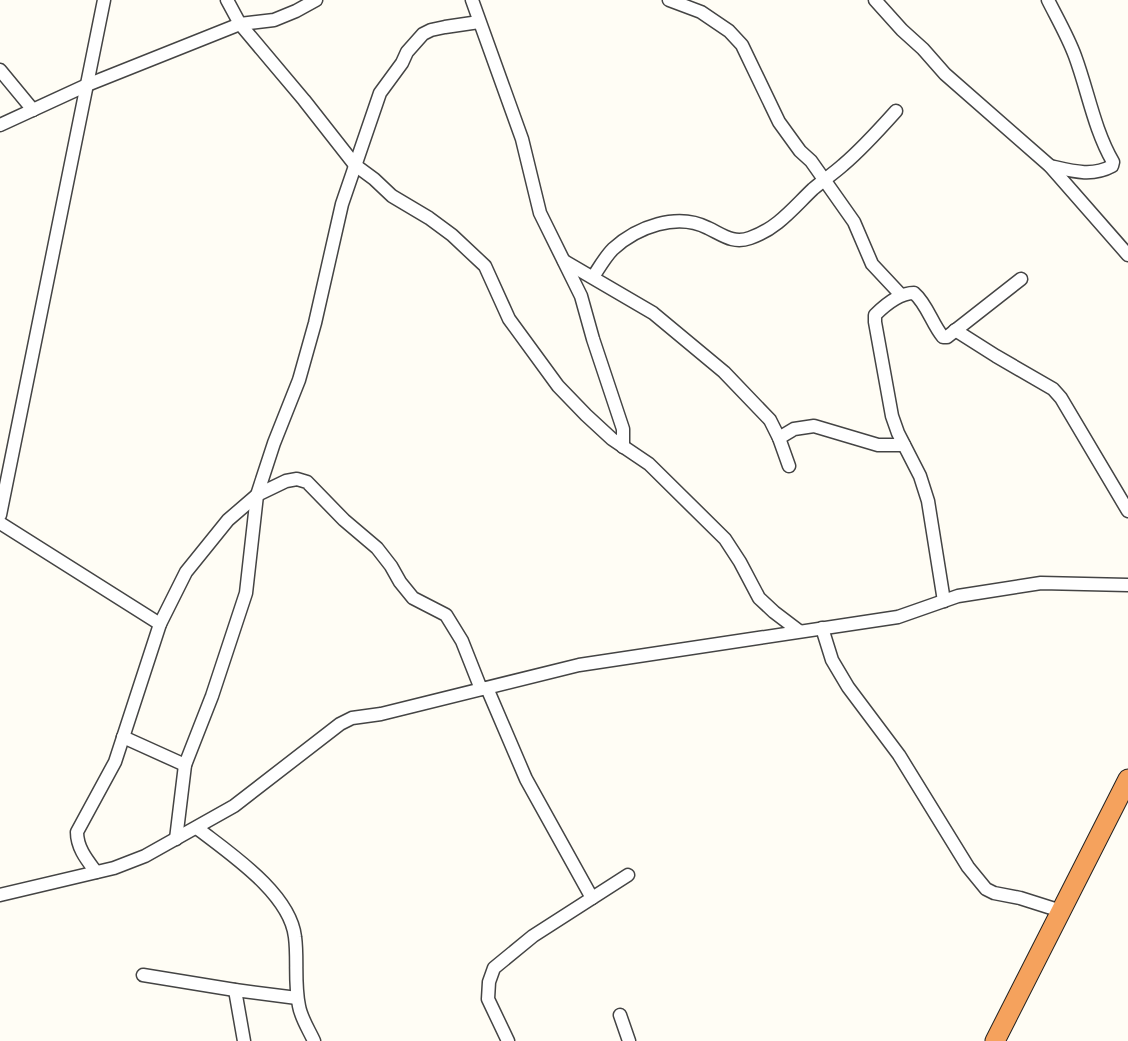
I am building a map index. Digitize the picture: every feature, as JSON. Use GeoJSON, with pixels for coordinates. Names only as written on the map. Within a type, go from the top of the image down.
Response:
{"type":"FeatureCollection","features":[{"type":"Feature","properties":{"kind":"highway"},"geometry":{"type":"LineString","coordinates":[[995,1041],[1128,779]]}},
{"type":"Feature","properties":{"kind":"street"},"geometry":{"type":"LineString","coordinates":[[0,515],[104,0]]}},
{"type":"Feature","properties":{"kind":"street"},"geometry":{"type":"LineString","coordinates":[[226,0],[240,24],[355,164],[392,196],[429,218],[452,235],[485,266],[509,319],[558,386],[586,415],[623,447],[650,464],[725,539],[740,562],[759,598],[799,631]]}},
{"type":"Feature","properties":{"kind":"street"},"geometry":{"type":"LineString","coordinates":[[0,125],[87,85],[240,24],[274,20],[316,0]]}},
{"type":"Feature","properties":{"kind":"street"},"geometry":{"type":"LineString","coordinates":[[472,0],[522,139],[540,213],[581,296],[593,339],[623,429],[623,447]]}},
{"type":"Feature","properties":{"kind":"street"},"geometry":{"type":"LineString","coordinates":[[669,0],[701,12],[730,31],[742,45],[779,122],[854,222],[872,264],[901,296]]}},
{"type":"Feature","properties":{"kind":"street"},"geometry":{"type":"LineString","coordinates":[[875,0],[945,74],[1050,166],[1128,255]]}},
{"type":"Feature","properties":{"kind":"street"},"geometry":{"type":"LineString","coordinates":[[1048,0],[1074,54],[1092,106],[1094,120],[1113,162],[1112,166],[1100,172],[1086,173],[1050,166]]}},
{"type":"Feature","properties":{"kind":"street"},"geometry":{"type":"LineString","coordinates":[[176,839],[185,765],[212,696],[246,593],[257,495],[274,443],[299,380],[315,322],[342,204],[380,93],[415,41],[431,30],[479,22]]}},
{"type":"Feature","properties":{"kind":"street"},"geometry":{"type":"LineString","coordinates":[[0,70],[33,110]]}},
{"type":"Feature","properties":{"kind":"street"},"geometry":{"type":"LineString","coordinates":[[593,277],[612,251],[626,238],[648,227],[669,221],[682,221],[706,226],[736,241],[749,239],[764,233],[776,225],[824,180],[842,166],[872,138],[896,111]]}},
{"type":"Feature","properties":{"kind":"street"},"geometry":{"type":"LineString","coordinates":[[564,261],[653,313],[724,372],[770,420],[789,466]]}},
{"type":"Feature","properties":{"kind":"street"},"geometry":{"type":"LineString","coordinates":[[944,601],[928,501],[920,476],[904,446],[892,416],[875,315],[901,296],[914,294],[920,298],[943,337],[947,337],[1022,279]]}},
{"type":"Feature","properties":{"kind":"street"},"geometry":{"type":"LineString","coordinates":[[955,330],[1054,389],[1128,511]]}},
{"type":"Feature","properties":{"kind":"street"},"geometry":{"type":"LineString","coordinates":[[779,438],[794,429],[814,426],[878,444],[904,446]]}},
{"type":"Feature","properties":{"kind":"street"},"geometry":{"type":"LineString","coordinates":[[96,872],[85,858],[77,842],[77,832],[115,762],[160,624],[186,572],[228,520],[257,495],[286,480],[297,479],[307,482],[344,520],[378,548],[413,598],[446,615],[462,641],[526,780],[592,898]]}},
{"type":"Feature","properties":{"kind":"street"},"geometry":{"type":"LineString","coordinates":[[0,523],[160,624]]}},
{"type":"Feature","properties":{"kind":"street"},"geometry":{"type":"LineString","coordinates":[[0,895],[114,868],[145,856],[234,806],[340,724],[352,718],[381,714],[579,665],[898,617],[958,596],[1041,583],[1128,584]]}},
{"type":"Feature","properties":{"kind":"street"},"geometry":{"type":"LineString","coordinates":[[822,628],[832,660],[848,687],[899,754],[968,867],[986,888],[994,893],[1020,898],[1061,911]]}},
{"type":"Feature","properties":{"kind":"street"},"geometry":{"type":"LineString","coordinates":[[123,737],[185,765]]}},
{"type":"Feature","properties":{"kind":"street"},"geometry":{"type":"LineString","coordinates":[[197,828],[256,874],[288,912],[295,935],[299,1008],[314,1041]]}},
{"type":"Feature","properties":{"kind":"street"},"geometry":{"type":"LineString","coordinates":[[508,1041],[488,999],[489,982],[494,968],[533,936],[628,875]]}},
{"type":"Feature","properties":{"kind":"street"},"geometry":{"type":"LineString","coordinates":[[143,975],[297,998]]}},
{"type":"Feature","properties":{"kind":"street"},"geometry":{"type":"LineString","coordinates":[[235,990],[244,1041]]}},
{"type":"Feature","properties":{"kind":"street"},"geometry":{"type":"LineString","coordinates":[[620,1015],[629,1041]]}}]}
